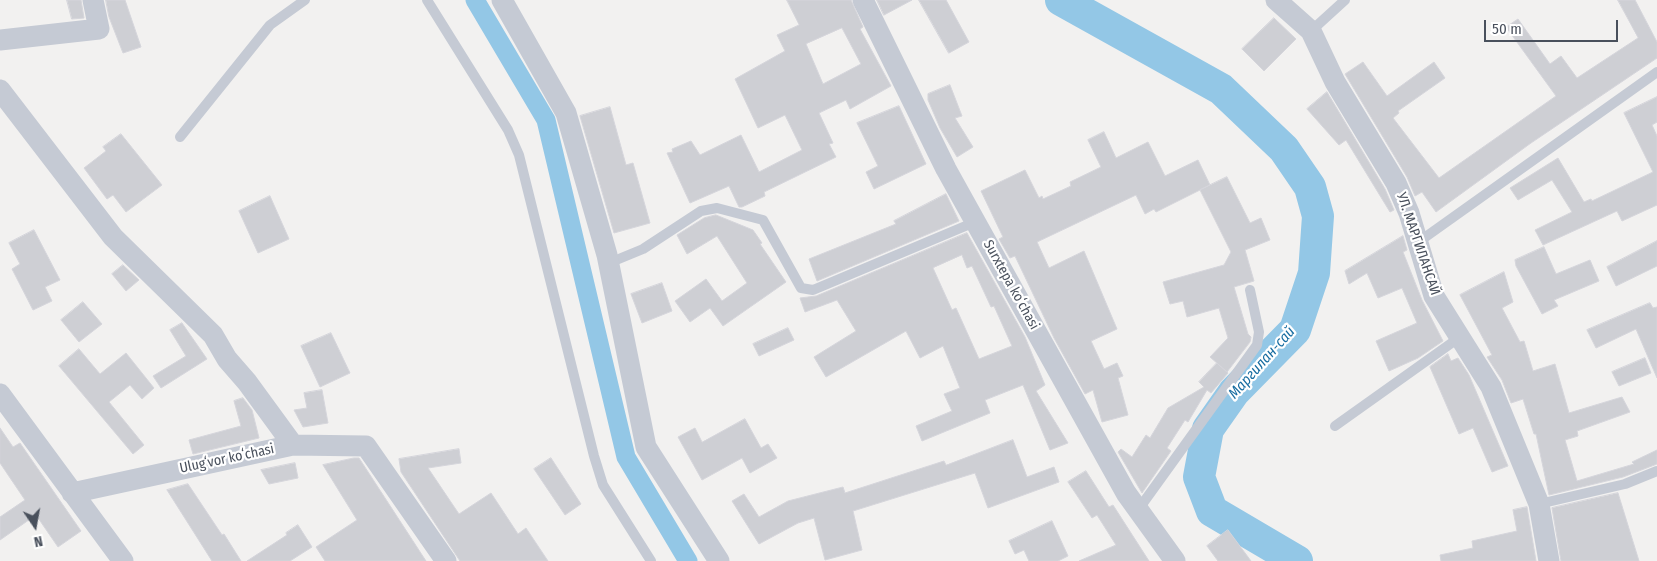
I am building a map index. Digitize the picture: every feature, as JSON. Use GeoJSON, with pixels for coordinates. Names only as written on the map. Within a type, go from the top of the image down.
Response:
{"type":"FeatureCollection","features":[{"type":"Feature","properties":{"kind":"street"},"geometry":{"type":"LineString","coordinates":[[0,40],[99,29],[93,0]]}},
{"type":"Feature","properties":{"kind":"street"},"geometry":{"type":"LineString","coordinates":[[502,0],[566,113],[609,263],[646,448],[719,561]]}},
{"type":"Feature","properties":{"kind":"street","name":"Surxtepa koʻchasi"},"geometry":{"type":"LineString","coordinates":[[863,0],[946,169],[975,222],[1126,493],[1175,561]]}},
{"type":"Feature","properties":{"kind":"street","name":"УЛ. МАРГИЛАНСАЙ"},"geometry":{"type":"LineString","coordinates":[[1276,0],[1311,30],[1336,82],[1396,184],[1409,213],[1434,296],[1491,387],[1539,504],[1550,561]]}},
{"type":"Feature","properties":{"kind":"street"},"geometry":{"type":"LineString","coordinates":[[0,90],[114,237],[213,335],[227,359],[247,382],[293,445]]}},
{"type":"Feature","properties":{"kind":"street"},"geometry":{"type":"LineString","coordinates":[[0,394],[123,561]]}},
{"type":"Feature","properties":{"kind":"street","name":"Ulugʻvor koʻchasi"},"geometry":{"type":"LineString","coordinates":[[72,492],[293,445],[366,446],[446,561]]}},
{"type":"Feature","properties":{"kind":"lane"},"geometry":{"type":"LineString","coordinates":[[180,137],[270,25],[305,0]]}},
{"type":"Feature","properties":{"kind":"lane"},"geometry":{"type":"LineString","coordinates":[[427,0],[508,130],[519,155],[603,485],[652,561]]}},
{"type":"Feature","properties":{"kind":"lane"},"geometry":{"type":"LineString","coordinates":[[1311,30],[1345,0]]}},
{"type":"Feature","properties":{"kind":"lane"},"geometry":{"type":"LineString","coordinates":[[1417,243],[1657,72]]}},
{"type":"Feature","properties":{"kind":"lane"},"geometry":{"type":"LineString","coordinates":[[609,263],[643,249],[702,212],[717,208],[763,220],[801,288],[813,290],[975,222]]}},
{"type":"Feature","properties":{"kind":"lane"},"geometry":{"type":"LineString","coordinates":[[1138,510],[1257,345],[1259,332],[1250,290]]}},
{"type":"Feature","properties":{"kind":"lane"},"geometry":{"type":"LineString","coordinates":[[1335,426],[1460,337]]}},
{"type":"Feature","properties":{"kind":"lane"},"geometry":{"type":"LineString","coordinates":[[1539,504],[1624,484],[1657,471]]}},
{"type":"Feature","properties":{"kind":"building"},"geometry":{"type":"Polygon","coordinates":[[[67,0],[81,0],[84,18],[72,19],[67,0]]]}},
{"type":"Feature","properties":{"kind":"building"},"geometry":{"type":"Polygon","coordinates":[[[106,0],[125,0],[141,47],[123,53],[109,17],[106,0]]]}},
{"type":"Feature","properties":{"kind":"building"},"geometry":{"type":"Polygon","coordinates":[[[787,0],[851,0],[863,27],[860,29],[891,86],[850,109],[846,100],[819,113],[833,143],[829,144],[836,157],[764,192],[765,196],[742,207],[739,207],[729,186],[690,203],[667,153],[673,152],[672,149],[691,141],[700,155],[741,135],[759,172],[802,150],[785,115],[758,128],[735,79],[785,51],[777,35],[799,25],[787,0]],[[842,28],[806,44],[823,84],[861,64],[842,28]]]}},
{"type":"Feature","properties":{"kind":"building"},"geometry":{"type":"Polygon","coordinates":[[[877,0],[912,0],[884,15],[877,0]]]}},
{"type":"Feature","properties":{"kind":"building"},"geometry":{"type":"Polygon","coordinates":[[[919,0],[946,0],[969,42],[949,53],[919,0]]]}},
{"type":"Feature","properties":{"kind":"building"},"geometry":{"type":"Polygon","coordinates":[[[1618,0],[1635,0],[1657,42],[1657,58],[1531,143],[1436,212],[1422,192],[1415,196],[1407,177],[1345,74],[1363,62],[1387,96],[1434,62],[1445,78],[1398,111],[1399,113],[1393,118],[1439,178],[1556,96],[1506,27],[1518,19],[1550,64],[1561,56],[1577,78],[1638,38],[1618,0]]]}},
{"type":"Feature","properties":{"kind":"building"},"geometry":{"type":"Polygon","coordinates":[[[1274,18],[1296,39],[1264,71],[1242,49],[1274,18]]]}},
{"type":"Feature","properties":{"kind":"building"},"geometry":{"type":"Polygon","coordinates":[[[950,85],[962,116],[955,118],[973,147],[957,157],[940,128],[928,100],[928,94],[950,85]]]}},
{"type":"Feature","properties":{"kind":"building"},"geometry":{"type":"Polygon","coordinates":[[[1327,92],[1385,189],[1394,210],[1390,212],[1346,140],[1339,145],[1307,109],[1327,92]]]}},
{"type":"Feature","properties":{"kind":"building"},"geometry":{"type":"Polygon","coordinates":[[[1657,97],[1657,122],[1652,125],[1657,136],[1657,205],[1622,221],[1617,211],[1543,245],[1535,230],[1572,212],[1552,180],[1518,200],[1510,188],[1558,158],[1584,202],[1591,199],[1592,201],[1653,172],[1624,113],[1657,97]]]}},
{"type":"Feature","properties":{"kind":"building"},"geometry":{"type":"Polygon","coordinates":[[[899,106],[926,164],[874,189],[866,172],[878,166],[857,123],[899,106]]]}},
{"type":"Feature","properties":{"kind":"building"},"geometry":{"type":"Polygon","coordinates":[[[610,107],[626,165],[633,163],[650,223],[614,233],[580,116],[610,107]]]}},
{"type":"Feature","properties":{"kind":"building"},"geometry":{"type":"Polygon","coordinates":[[[1104,132],[1116,158],[1148,142],[1165,176],[1198,160],[1210,185],[1156,212],[1154,209],[1145,214],[1136,195],[1037,242],[1049,268],[1084,251],[1117,329],[1091,341],[1104,369],[1117,363],[1123,376],[1118,378],[1128,415],[1102,422],[1093,390],[1085,394],[1054,338],[1015,256],[1010,258],[999,239],[1003,237],[981,191],[1025,170],[1039,198],[1042,196],[1043,199],[1071,186],[1070,182],[1101,167],[1088,140],[1104,132]]]}},
{"type":"Feature","properties":{"kind":"building"},"geometry":{"type":"Polygon","coordinates":[[[121,134],[162,185],[126,212],[113,195],[107,199],[84,168],[106,151],[103,147],[121,134]]]}},
{"type":"Feature","properties":{"kind":"building"},"geometry":{"type":"Polygon","coordinates":[[[1227,177],[1250,223],[1261,218],[1270,240],[1245,250],[1254,281],[1234,287],[1248,334],[1251,337],[1250,342],[1227,372],[1210,357],[1228,338],[1219,308],[1187,317],[1183,301],[1170,304],[1163,282],[1224,265],[1231,252],[1200,190],[1227,177]]]}},
{"type":"Feature","properties":{"kind":"building"},"geometry":{"type":"Polygon","coordinates":[[[946,194],[959,221],[817,281],[809,259],[896,224],[894,221],[946,194]]]}},
{"type":"Feature","properties":{"kind":"building"},"geometry":{"type":"Polygon","coordinates":[[[270,196],[289,239],[258,253],[239,211],[270,196]]]}},
{"type":"Feature","properties":{"kind":"building"},"geometry":{"type":"Polygon","coordinates":[[[716,215],[753,230],[762,243],[760,244],[786,282],[723,326],[710,308],[690,322],[675,301],[706,279],[722,301],[747,283],[717,236],[687,254],[677,235],[704,218],[716,215]]]}},
{"type":"Feature","properties":{"kind":"building"},"geometry":{"type":"Polygon","coordinates":[[[34,230],[60,280],[45,287],[52,301],[33,310],[12,269],[20,264],[9,243],[34,230]]]}},
{"type":"Feature","properties":{"kind":"building"},"geometry":{"type":"Polygon","coordinates":[[[967,233],[1025,337],[1045,385],[1036,391],[1068,443],[1050,450],[1023,385],[985,400],[990,413],[922,441],[916,426],[952,411],[944,394],[960,388],[943,346],[920,358],[906,331],[826,377],[814,357],[856,331],[837,300],[805,312],[800,298],[816,296],[967,233]],[[962,255],[933,268],[952,310],[956,308],[979,359],[1012,346],[994,306],[991,307],[972,266],[967,268],[962,255]]]}},
{"type":"Feature","properties":{"kind":"building"},"geometry":{"type":"Polygon","coordinates":[[[1403,236],[1407,250],[1403,252],[1422,300],[1443,341],[1418,358],[1389,371],[1376,341],[1417,323],[1402,288],[1378,298],[1367,273],[1349,284],[1345,271],[1403,236]]]}},
{"type":"Feature","properties":{"kind":"building"},"geometry":{"type":"Polygon","coordinates":[[[1657,241],[1657,266],[1616,286],[1607,267],[1657,241]]]}},
{"type":"Feature","properties":{"kind":"building"},"geometry":{"type":"Polygon","coordinates":[[[1544,247],[1556,274],[1590,260],[1599,281],[1554,300],[1558,306],[1542,314],[1516,266],[1515,260],[1544,247]]]}},
{"type":"Feature","properties":{"kind":"building"},"geometry":{"type":"Polygon","coordinates":[[[123,265],[139,280],[126,291],[112,274],[123,265]]]}},
{"type":"Feature","properties":{"kind":"building"},"geometry":{"type":"Polygon","coordinates":[[[1504,272],[1513,302],[1502,308],[1520,342],[1524,341],[1533,371],[1555,364],[1569,413],[1622,397],[1630,412],[1577,431],[1578,436],[1565,440],[1577,481],[1634,464],[1632,462],[1657,450],[1657,464],[1623,477],[1549,495],[1536,434],[1534,434],[1523,399],[1511,403],[1502,380],[1487,357],[1492,355],[1460,295],[1504,272]]]}},
{"type":"Feature","properties":{"kind":"building"},"geometry":{"type":"Polygon","coordinates":[[[662,283],[672,311],[642,323],[631,294],[662,283]]]}},
{"type":"Feature","properties":{"kind":"building"},"geometry":{"type":"Polygon","coordinates":[[[83,302],[102,324],[79,342],[61,320],[83,302]]]}},
{"type":"Feature","properties":{"kind":"building"},"geometry":{"type":"Polygon","coordinates":[[[1650,303],[1653,308],[1657,307],[1657,378],[1636,329],[1596,348],[1587,330],[1650,303]]]}},
{"type":"Feature","properties":{"kind":"building"},"geometry":{"type":"Polygon","coordinates":[[[182,323],[207,359],[161,388],[153,376],[186,356],[170,330],[182,323]]]}},
{"type":"Feature","properties":{"kind":"building"},"geometry":{"type":"Polygon","coordinates":[[[788,328],[794,340],[759,356],[753,344],[788,328]]]}},
{"type":"Feature","properties":{"kind":"building"},"geometry":{"type":"Polygon","coordinates":[[[331,333],[350,373],[320,387],[301,346],[331,333]]]}},
{"type":"Feature","properties":{"kind":"building"},"geometry":{"type":"Polygon","coordinates":[[[79,349],[100,374],[126,353],[154,388],[142,399],[130,385],[109,402],[144,445],[133,454],[59,366],[79,349]]]}},
{"type":"Feature","properties":{"kind":"building"},"geometry":{"type":"Polygon","coordinates":[[[1448,354],[1451,361],[1458,358],[1469,375],[1508,466],[1492,472],[1473,428],[1459,434],[1430,367],[1448,354]]]}},
{"type":"Feature","properties":{"kind":"building"},"geometry":{"type":"Polygon","coordinates":[[[1645,358],[1651,373],[1619,386],[1612,372],[1645,358]]]}},
{"type":"Feature","properties":{"kind":"building"},"geometry":{"type":"Polygon","coordinates":[[[1217,363],[1228,373],[1211,393],[1207,390],[1188,422],[1185,420],[1167,448],[1171,451],[1142,493],[1118,452],[1121,449],[1132,457],[1146,435],[1150,438],[1168,408],[1204,387],[1199,382],[1217,363]]]}},
{"type":"Feature","properties":{"kind":"building"},"geometry":{"type":"Polygon","coordinates":[[[322,390],[328,423],[303,427],[294,410],[307,408],[304,393],[322,390]]]}},
{"type":"Feature","properties":{"kind":"building"},"geometry":{"type":"Polygon","coordinates":[[[243,398],[252,410],[259,438],[193,454],[189,440],[241,426],[234,401],[243,398]]]}},
{"type":"Feature","properties":{"kind":"building"},"geometry":{"type":"Polygon","coordinates":[[[745,419],[761,448],[768,444],[777,458],[750,473],[742,458],[702,480],[678,437],[695,428],[702,442],[745,419]]]}},
{"type":"Feature","properties":{"kind":"building"},"geometry":{"type":"Polygon","coordinates":[[[0,428],[13,447],[20,443],[81,531],[58,547],[36,515],[0,540],[0,517],[25,500],[0,463],[0,428]]]}},
{"type":"Feature","properties":{"kind":"building"},"geometry":{"type":"Polygon","coordinates":[[[1013,440],[1027,477],[1054,467],[1059,482],[988,508],[975,473],[853,511],[862,550],[825,560],[814,518],[798,523],[759,544],[732,501],[744,494],[759,517],[788,501],[843,487],[845,493],[944,461],[946,465],[1013,440]]]}},
{"type":"Feature","properties":{"kind":"building"},"geometry":{"type":"Polygon","coordinates":[[[459,449],[461,463],[428,468],[459,514],[491,493],[518,534],[526,528],[548,561],[460,561],[401,472],[399,459],[459,449]]]}},
{"type":"Feature","properties":{"kind":"building"},"geometry":{"type":"Polygon","coordinates":[[[359,458],[426,561],[325,561],[316,547],[357,520],[323,465],[359,458]]]}},
{"type":"Feature","properties":{"kind":"building"},"geometry":{"type":"Polygon","coordinates":[[[551,458],[581,504],[565,515],[534,469],[551,458]]]}},
{"type":"Feature","properties":{"kind":"building"},"geometry":{"type":"Polygon","coordinates":[[[295,463],[298,478],[269,484],[261,470],[295,463]]]}},
{"type":"Feature","properties":{"kind":"building"},"geometry":{"type":"Polygon","coordinates":[[[1086,471],[1109,507],[1113,505],[1149,561],[1079,561],[1116,545],[1097,515],[1092,518],[1068,482],[1086,471]]]}},
{"type":"Feature","properties":{"kind":"building"},"geometry":{"type":"Polygon","coordinates":[[[188,484],[241,561],[212,561],[167,490],[188,484]]]}},
{"type":"Feature","properties":{"kind":"building"},"geometry":{"type":"Polygon","coordinates":[[[1618,493],[1639,561],[1561,561],[1552,508],[1618,493]]]}},
{"type":"Feature","properties":{"kind":"building"},"geometry":{"type":"Polygon","coordinates":[[[1527,507],[1536,561],[1441,561],[1440,555],[1473,548],[1472,541],[1517,531],[1513,510],[1527,507]]]}},
{"type":"Feature","properties":{"kind":"building"},"geometry":{"type":"Polygon","coordinates":[[[1052,521],[1068,556],[1058,561],[1029,561],[1024,550],[1015,554],[1009,541],[1052,521]]]}},
{"type":"Feature","properties":{"kind":"building"},"geometry":{"type":"Polygon","coordinates":[[[298,525],[312,547],[290,561],[247,561],[287,535],[286,533],[298,525]]]}},
{"type":"Feature","properties":{"kind":"building"},"geometry":{"type":"Polygon","coordinates":[[[1228,530],[1251,561],[1218,561],[1207,546],[1228,530]]]}},
{"type":"Feature","properties":{"kind":"waterway"},"geometry":{"type":"LineString","coordinates":[[475,0],[546,120],[626,457],[688,561]]}},
{"type":"Feature","properties":{"kind":"waterway","name":"Маргилан-сай"},"geometry":{"type":"LineString","coordinates":[[1061,0],[1221,89],[1284,149],[1310,187],[1318,216],[1314,273],[1295,330],[1234,392],[1208,429],[1199,477],[1212,511],[1297,561]]}}]}
